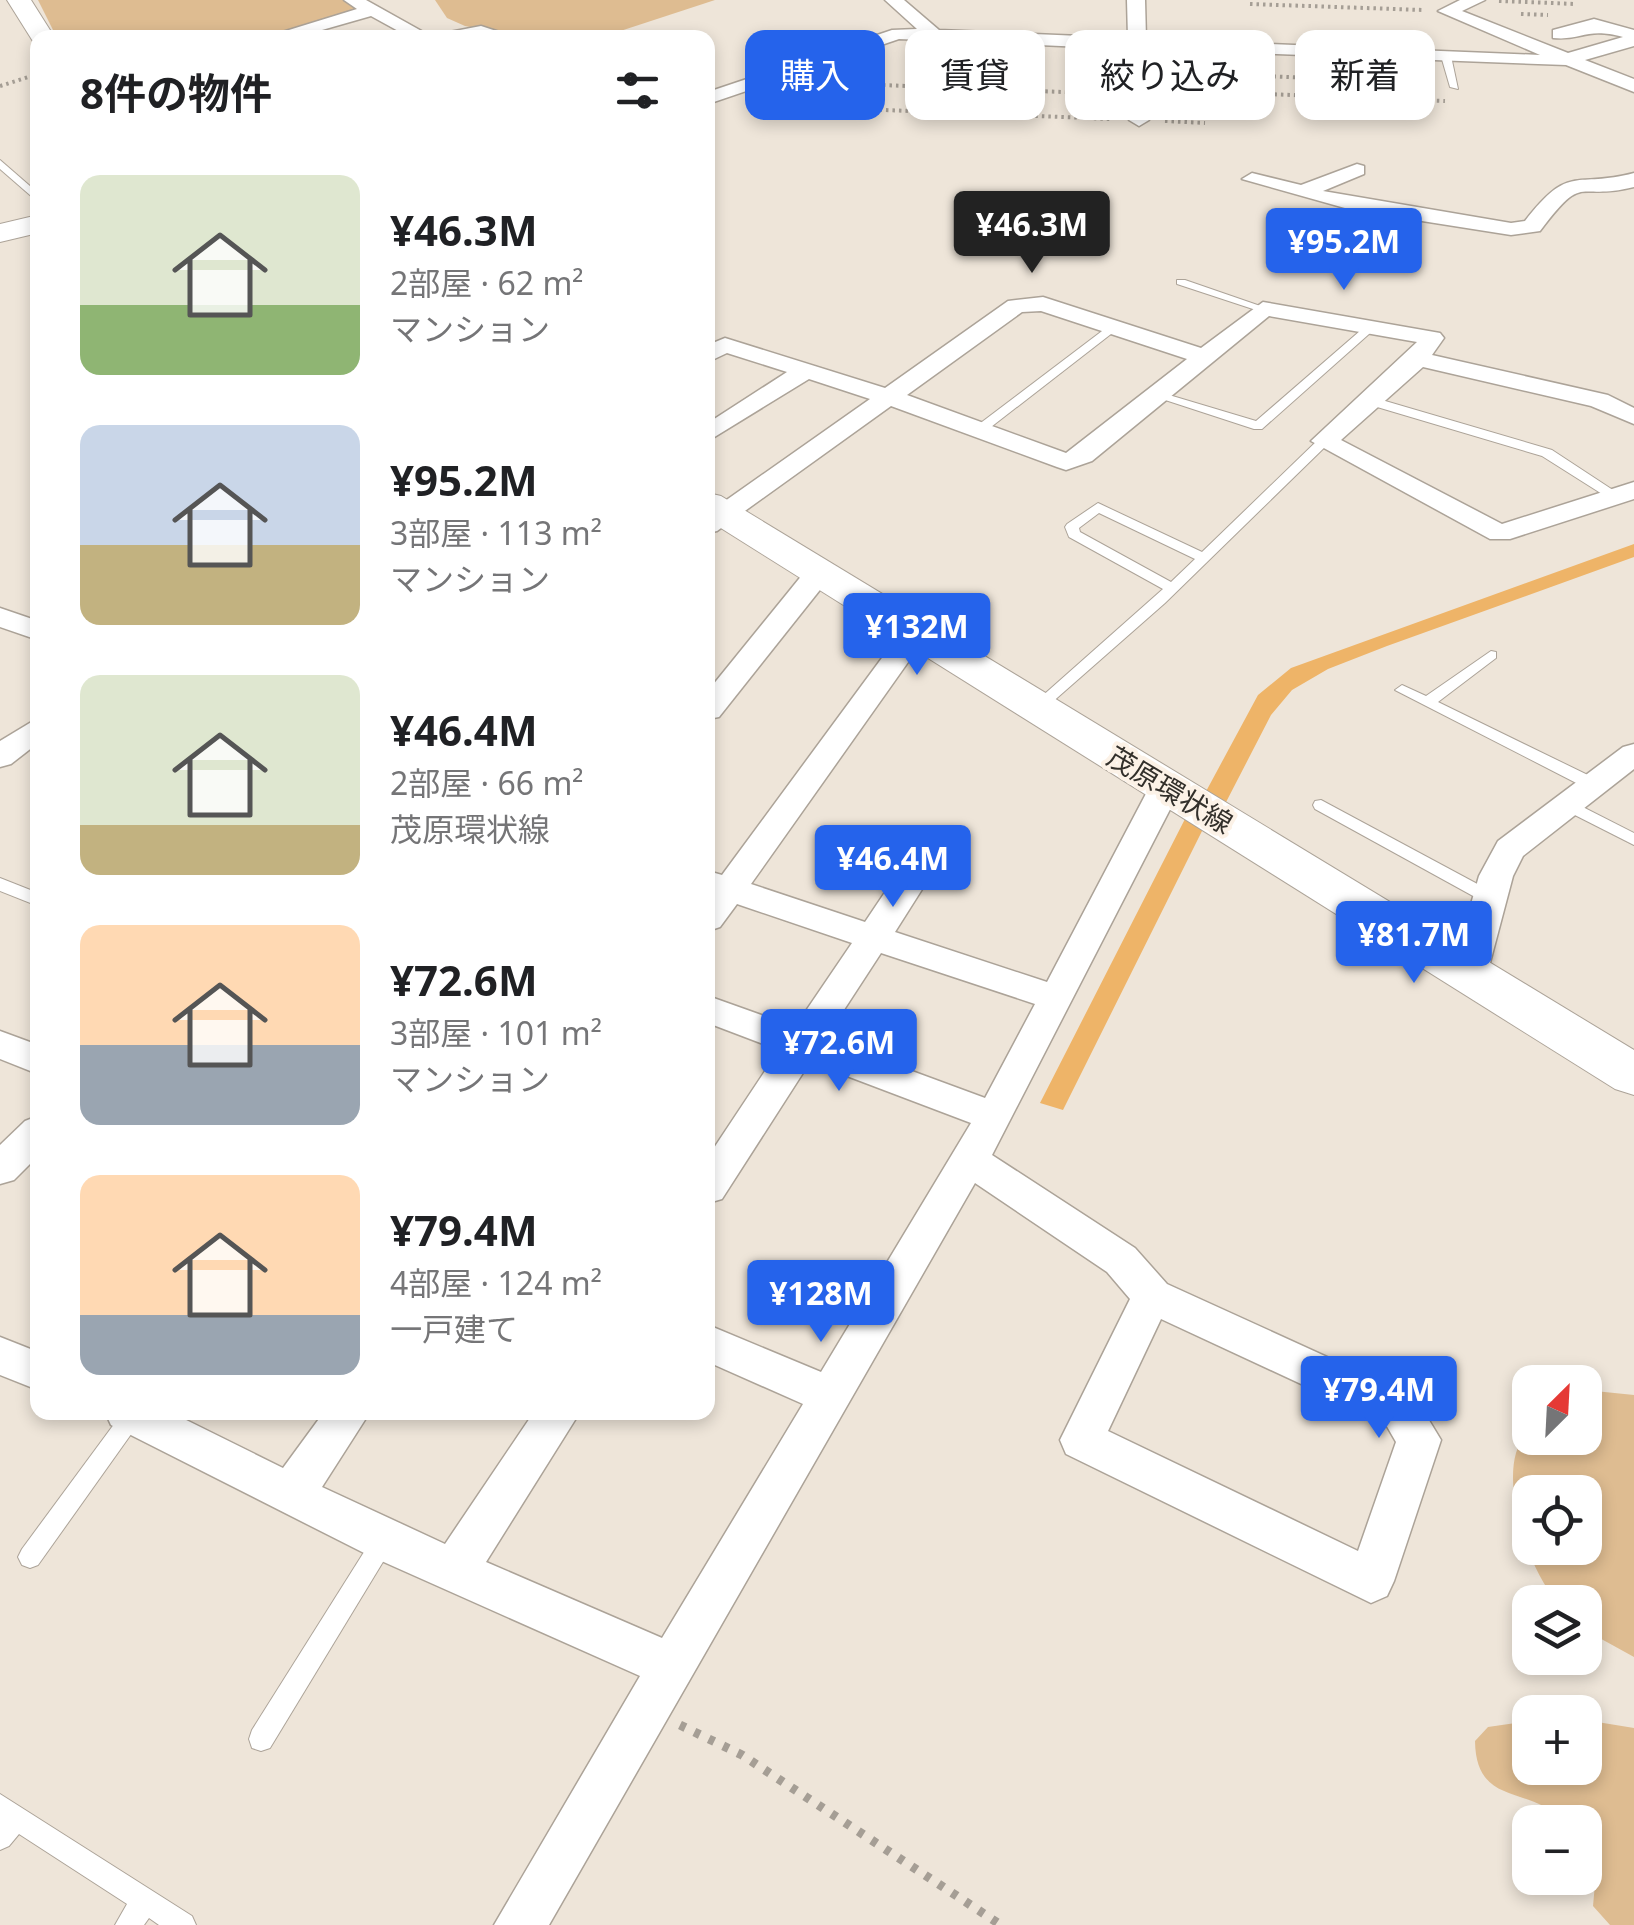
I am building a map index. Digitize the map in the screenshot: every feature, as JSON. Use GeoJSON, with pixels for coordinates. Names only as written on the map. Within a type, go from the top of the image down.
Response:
{"type":"FeatureCollection","features":[{"type":"Feature","properties":{"kind":"main road"},"geometry":{"type":"LineString","coordinates":[[20,0],[38,30]]}},
{"type":"Feature","properties":{"kind":"main road"},"geometry":{"type":"LineString","coordinates":[[0,233],[30,226]]}},
{"type":"Feature","properties":{"kind":"main road","name":"茂原環状線"},"geometry":{"type":"LineString","coordinates":[[715,516],[1634,1075]]}},
{"type":"Feature","properties":{"kind":"street"},"geometry":{"type":"LineString","coordinates":[[352,0],[408,30]]}},
{"type":"Feature","properties":{"kind":"street"},"geometry":{"type":"LineString","coordinates":[[894,0],[928,30]]}},
{"type":"Feature","properties":{"kind":"street"},"geometry":{"type":"LineString","coordinates":[[1136,0],[1136,30]]}},
{"type":"Feature","properties":{"kind":"street"},"geometry":{"type":"LineString","coordinates":[[1476,0],[1448,11],[1634,86]]}},
{"type":"Feature","properties":{"kind":"street"},"geometry":{"type":"LineString","coordinates":[[1587,5],[1634,19]]}},
{"type":"Feature","properties":{"kind":"street"},"geometry":{"type":"LineString","coordinates":[[301,30],[370,11]]}},
{"type":"Feature","properties":{"kind":"street"},"geometry":{"type":"LineString","coordinates":[[1559,34],[1594,24],[1634,37]]}},
{"type":"Feature","properties":{"kind":"street"},"geometry":{"type":"LineString","coordinates":[[715,91],[882,36],[905,36]]}},
{"type":"Feature","properties":{"kind":"street"},"geometry":{"type":"LineString","coordinates":[[1275,49],[1572,61],[1634,37]]}},
{"type":"Feature","properties":{"kind":"street"},"geometry":{"type":"LineString","coordinates":[[1302,192],[1357,170]]}},
{"type":"Feature","properties":{"kind":"street"},"geometry":{"type":"LineString","coordinates":[[1252,179],[1410,215],[1511,229],[1532,226],[1558,194],[1574,184],[1625,184],[1634,179]]}},
{"type":"Feature","properties":{"kind":"street"},"geometry":{"type":"LineString","coordinates":[[715,512],[889,397],[1016,306],[1043,304],[1204,357]]}},
{"type":"Feature","properties":{"kind":"street"},"geometry":{"type":"LineString","coordinates":[[715,351],[725,345],[808,370],[1066,462],[1083,456],[1262,309],[1372,326],[1432,338],[1418,359],[1324,441],[1500,533],[1625,493]]}},
{"type":"Feature","properties":{"kind":"street"},"geometry":{"type":"LineString","coordinates":[[1418,359],[1599,400],[1634,417]]}},
{"type":"Feature","properties":{"kind":"street"},"geometry":{"type":"LineString","coordinates":[[715,430],[808,370]]}},
{"type":"Feature","properties":{"kind":"street"},"geometry":{"type":"LineString","coordinates":[[715,701],[818,575]]}},
{"type":"Feature","properties":{"kind":"street"},"geometry":{"type":"LineString","coordinates":[[914,634],[718,886],[1058,999]]}},
{"type":"Feature","properties":{"kind":"street"},"geometry":{"type":"LineString","coordinates":[[0,757],[30,733]]}},
{"type":"Feature","properties":{"kind":"street"},"geometry":{"type":"LineString","coordinates":[[1470,974],[1490,898],[1510,849],[1634,754]]}},
{"type":"Feature","properties":{"kind":"street"},"geometry":{"type":"LineString","coordinates":[[520,1925],[970,1160],[1058,999],[1164,788]]}},
{"type":"Feature","properties":{"kind":"street"},"geometry":{"type":"LineString","coordinates":[[715,1177],[936,842]]}},
{"type":"Feature","properties":{"kind":"street"},"geometry":{"type":"LineString","coordinates":[[715,1013],[994,1117]]}},
{"type":"Feature","properties":{"kind":"street"},"geometry":{"type":"LineString","coordinates":[[0,1044],[30,1057]]}},
{"type":"Feature","properties":{"kind":"street"},"geometry":{"type":"LineString","coordinates":[[0,1169],[30,1139]]}},
{"type":"Feature","properties":{"kind":"street"},"geometry":{"type":"LineString","coordinates":[[970,1160],[1121,1260],[1152,1296],[1400,1410],[1419,1440],[1370,1580],[1082,1440],[1152,1296]]}},
{"type":"Feature","properties":{"kind":"street"},"geometry":{"type":"LineString","coordinates":[[715,1347],[833,1396]]}},
{"type":"Feature","properties":{"kind":"street"},"geometry":{"type":"LineString","coordinates":[[0,1355],[30,1368]]}},
{"type":"Feature","properties":{"kind":"street"},"geometry":{"type":"LineString","coordinates":[[143,1420],[384,1540],[672,1666]]}},
{"type":"Feature","properties":{"kind":"street"},"geometry":{"type":"LineString","coordinates":[[290,1495],[343,1420]]}},
{"type":"Feature","properties":{"kind":"street"},"geometry":{"type":"LineString","coordinates":[[454,1570],[554,1420]]}},
{"type":"Feature","properties":{"kind":"lane"},"geometry":{"type":"LineString","coordinates":[[1446,56],[1455,87]]}},
{"type":"Feature","properties":{"kind":"lane"},"geometry":{"type":"LineString","coordinates":[[0,162],[30,190]]}},
{"type":"Feature","properties":{"kind":"lane"},"geometry":{"type":"LineString","coordinates":[[1181,282],[1262,309]]}},
{"type":"Feature","properties":{"kind":"lane"},"geometry":{"type":"LineString","coordinates":[[1159,396],[1258,426],[1372,326]]}},
{"type":"Feature","properties":{"kind":"lane"},"geometry":{"type":"LineString","coordinates":[[978,431],[1114,327]]}},
{"type":"Feature","properties":{"kind":"lane"},"geometry":{"type":"LineString","coordinates":[[1371,401],[1546,453],[1625,493]]}},
{"type":"Feature","properties":{"kind":"lane"},"geometry":{"type":"LineString","coordinates":[[1036,709],[1172,588],[1324,441]]}},
{"type":"Feature","properties":{"kind":"lane"},"geometry":{"type":"LineString","coordinates":[[1172,588],[1074,534],[1072,527],[1098,507],[1202,557]]}},
{"type":"Feature","properties":{"kind":"lane"},"geometry":{"type":"LineString","coordinates":[[1427,702],[1492,656]]}},
{"type":"Feature","properties":{"kind":"lane"},"geometry":{"type":"LineString","coordinates":[[1402,690],[1579,794],[1634,840]]}},
{"type":"Feature","properties":{"kind":"lane"},"geometry":{"type":"LineString","coordinates":[[1321,805],[1490,898]]}},
{"type":"Feature","properties":{"kind":"lane"},"geometry":{"type":"LineString","coordinates":[[0,884],[30,897]]}},
{"type":"Feature","properties":{"kind":"lane"},"geometry":{"type":"LineString","coordinates":[[30,1557],[127,1420]]}},
{"type":"Feature","properties":{"kind":"lane"},"geometry":{"type":"LineString","coordinates":[[260,1738],[384,1540]]}},
{"type":"Feature","properties":{"kind":"lane"},"geometry":{"type":"LineString","coordinates":[[5,1821],[183,1925]]}},
{"type":"Feature","properties":{"kind":"lane"},"geometry":{"type":"LineString","coordinates":[[128,1925],[146,1901]]}},
{"type":"Feature","properties":{"kind":"path"},"geometry":{"type":"LineString","coordinates":[[1486,1],[1587,5]]}},
{"type":"Feature","properties":{"kind":"path"},"geometry":{"type":"LineString","coordinates":[[0,86],[30,77]]}},
{"type":"Feature","properties":{"kind":"path"},"geometry":{"type":"LineString","coordinates":[[885,83],[1065,84]]}},
{"type":"Feature","properties":{"kind":"path"},"geometry":{"type":"LineString","coordinates":[[1275,84],[1438,83]]}},
{"type":"Feature","properties":{"kind":"path"},"geometry":{"type":"LineString","coordinates":[[1275,92],[1445,101]]}},
{"type":"Feature","properties":{"kind":"path"},"geometry":{"type":"LineString","coordinates":[[885,110],[1065,117]]}},
{"type":"Feature","properties":{"kind":"path"},"geometry":{"type":"LineString","coordinates":[[1139,120],[1206,123]]}},
{"type":"Feature","properties":{"kind":"path"},"geometry":{"type":"LineString","coordinates":[[647,1708],[742,1755],[1001,1925]]}},
{"type":"Feature","properties":{"kind":"shaded area"},"geometry":{"type":"Polygon","coordinates":[[[38,0],[352,0],[370,11],[289,30],[53,30],[38,0]]]}},
{"type":"Feature","properties":{"kind":"shaded area"},"geometry":{"type":"Polygon","coordinates":[[[435,0],[715,0],[623,30],[485,30],[447,18],[435,0]]]}},
{"type":"Feature","properties":{"kind":"shaded area"},"geometry":{"type":"Polygon","coordinates":[[[1634,544],[1634,557],[1387,646],[1328,669],[1292,690],[1271,715],[1223,808],[1203,829],[1063,1110],[1040,1103],[1186,817],[1203,797],[1258,695],[1291,668],[1634,544]]]}},
{"type":"Feature","properties":{"kind":"shaded area"},"geometry":{"type":"Polygon","coordinates":[[[1602,1392],[1634,1395],[1634,1657],[1602,1639],[1602,1585],[1546,1585],[1535,1565],[1602,1565],[1602,1475],[1513,1475],[1516,1455],[1602,1455],[1602,1392]]]}},
{"type":"Feature","properties":{"kind":"shaded area"},"geometry":{"type":"Polygon","coordinates":[[[1602,1723],[1634,1728],[1634,1925],[1610,1925],[1593,1906],[1594,1895],[1602,1895],[1602,1805],[1540,1805],[1495,1786],[1478,1762],[1475,1741],[1488,1727],[1512,1724],[1512,1785],[1602,1785],[1602,1723]]]}}]}
